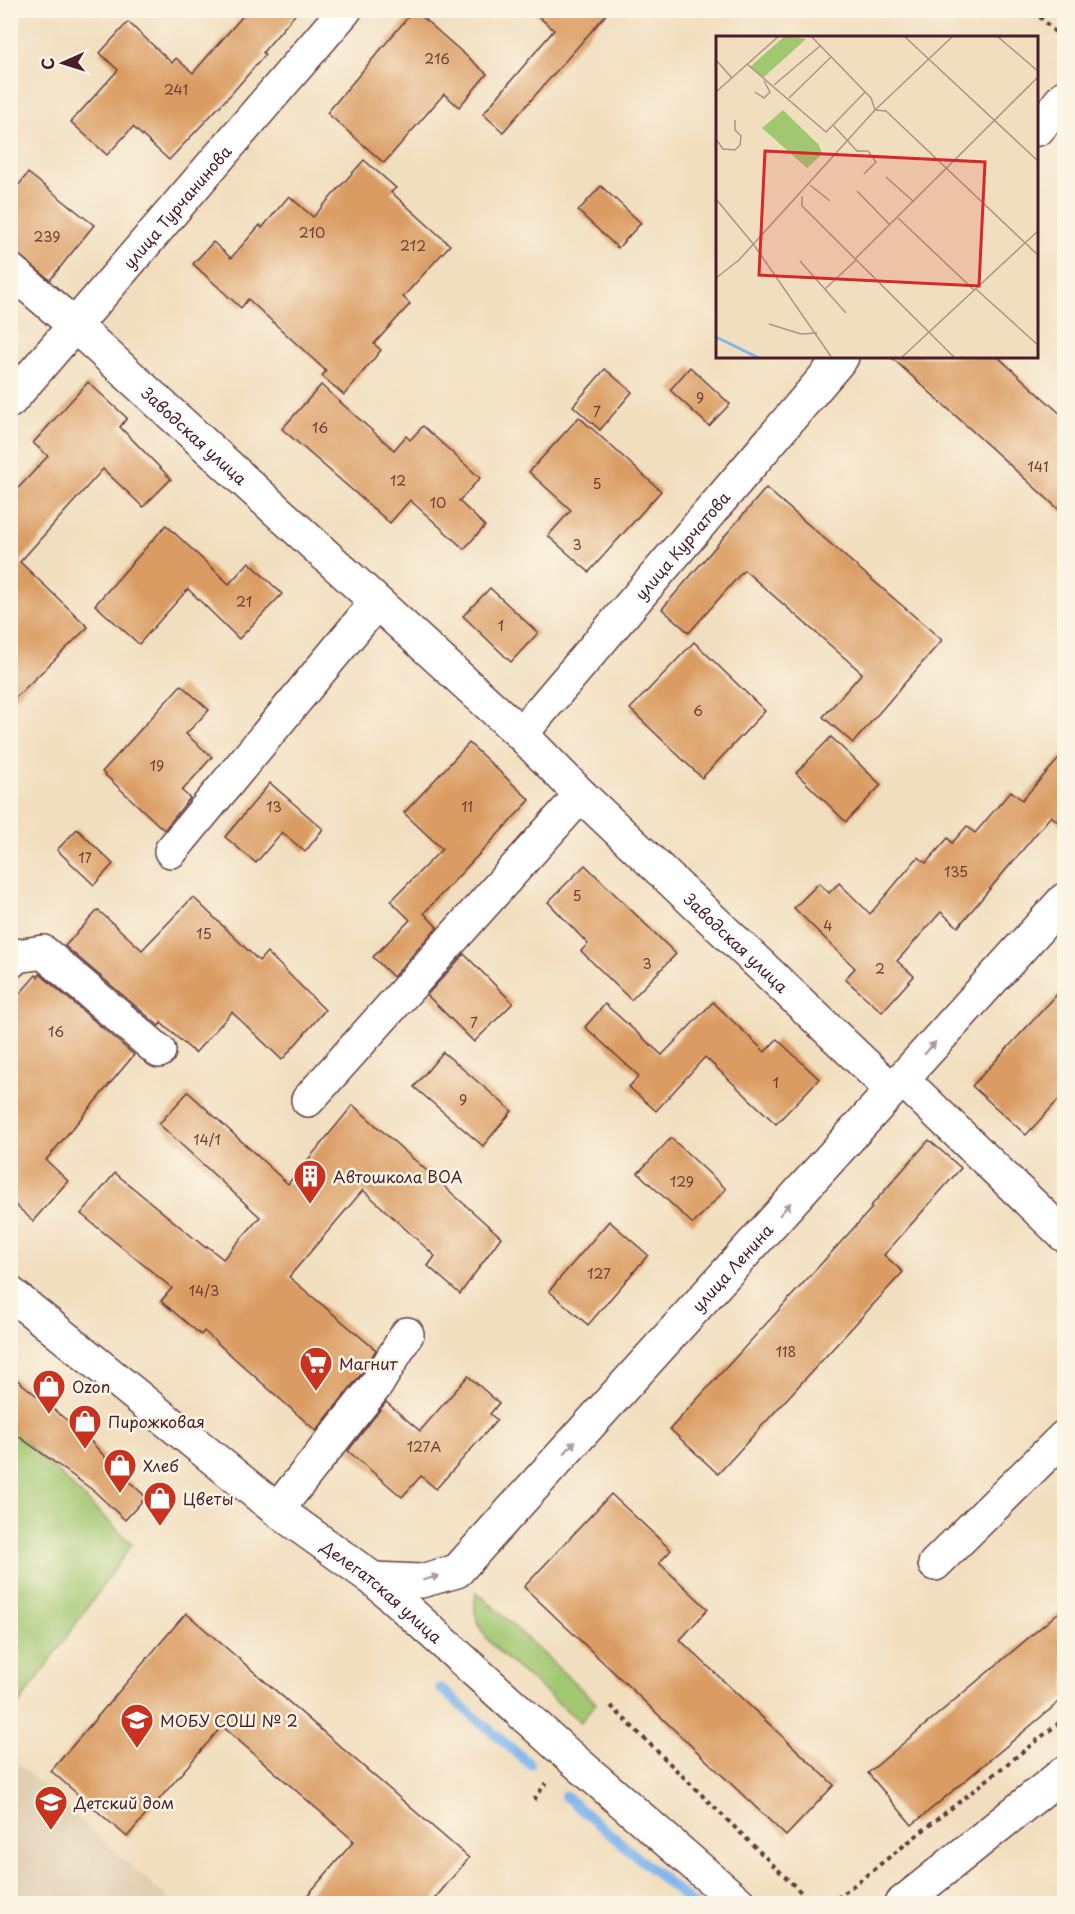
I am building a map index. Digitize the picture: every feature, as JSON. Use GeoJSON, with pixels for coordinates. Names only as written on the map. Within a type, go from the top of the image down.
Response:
{"type":"FeatureCollection","features":[{"type":"Feature","properties":{"kind":"street","name":"улица Турчанинова"},"geometry":{"type":"LineString","coordinates":[[10,401],[345,10]]}},
{"type":"Feature","properties":{"kind":"street"},"geometry":{"type":"LineString","coordinates":[[1039,128],[1065,97]]}},
{"type":"Feature","properties":{"kind":"street","name":"Заводская улица"},"geometry":{"type":"LineString","coordinates":[[10,270],[74,325],[521,734],[581,795],[897,1085],[1065,1235]]}},
{"type":"Feature","properties":{"kind":"street","name":"улица Курчатова"},"geometry":{"type":"LineString","coordinates":[[521,734],[841,358]]}},
{"type":"Feature","properties":{"kind":"street"},"geometry":{"type":"LineString","coordinates":[[171,851],[376,603]]}},
{"type":"Feature","properties":{"kind":"street"},"geometry":{"type":"LineString","coordinates":[[308,1100],[581,795]]}},
{"type":"Feature","properties":{"kind":"street","name":"улица Ленина"},"geometry":{"type":"LineString","coordinates":[[373,1579],[421,1581],[457,1571],[1065,900]]}},
{"type":"Feature","properties":{"kind":"street"},"geometry":{"type":"LineString","coordinates":[[10,962],[17,956],[43,952],[159,1051]]}},
{"type":"Feature","properties":{"kind":"street","name":"Делегатская улица"},"geometry":{"type":"LineString","coordinates":[[10,1293],[277,1510],[373,1579],[567,1754],[740,1904]]}},
{"type":"Feature","properties":{"kind":"street"},"geometry":{"type":"LineString","coordinates":[[277,1510],[377,1384],[407,1334]]}},
{"type":"Feature","properties":{"kind":"street"},"geometry":{"type":"LineString","coordinates":[[935,1564],[1065,1437]]}},
{"type":"Feature","properties":{"kind":"street"},"geometry":{"type":"LineString","coordinates":[[901,1904],[1065,1773]]}},
{"type":"Feature","properties":{"kind":"path"},"geometry":{"type":"LineString","coordinates":[[1033,10],[1065,41]]}},
{"type":"Feature","properties":{"kind":"path"},"geometry":{"type":"LineString","coordinates":[[611,1706],[815,1904]]}},
{"type":"Feature","properties":{"kind":"path"},"geometry":{"type":"LineString","coordinates":[[830,1904],[1065,1719]]}},
{"type":"Feature","properties":{"kind":"path"},"geometry":{"type":"LineString","coordinates":[[534,1800],[546,1783]]}},
{"type":"Feature","properties":{"kind":"shaded area","name":"Детский дом"},"geometry":{"type":"Polygon","coordinates":[[[11,1758],[173,1903],[11,1903],[11,1758]]]}},
{"type":"Feature","properties":{"kind":"green space"},"geometry":{"type":"Polygon","coordinates":[[[11,1429],[132,1544],[11,1716],[11,1429]]]}},
{"type":"Feature","properties":{"kind":"green space"},"geometry":{"type":"Polygon","coordinates":[[[477,1592],[596,1703],[581,1722],[491,1644],[477,1620],[475,1606],[477,1592]]]}},
{"type":"Feature","properties":{"kind":"building"},"geometry":{"type":"Polygon","coordinates":[[[248,10],[299,10],[263,52],[265,55],[169,160],[133,127],[107,155],[71,122],[118,70],[100,53],[128,22],[172,63],[176,58],[193,73],[248,10]]]}},
{"type":"Feature","properties":{"kind":"building"},"geometry":{"type":"Polygon","coordinates":[[[414,10],[487,74],[459,107],[444,94],[384,163],[327,113],[414,10]]]}},
{"type":"Feature","properties":{"kind":"building"},"geometry":{"type":"Polygon","coordinates":[[[531,10],[610,10],[503,132],[483,114],[554,30],[531,10]]]}},
{"type":"Feature","properties":{"kind":"building"},"geometry":{"type":"Polygon","coordinates":[[[364,160],[396,188],[391,192],[450,245],[403,297],[410,304],[374,344],[381,350],[344,395],[322,376],[326,371],[248,299],[241,308],[193,264],[213,242],[231,258],[260,225],[262,228],[289,196],[313,217],[364,160]]]}},
{"type":"Feature","properties":{"kind":"building"},"geometry":{"type":"Polygon","coordinates":[[[28,173],[94,225],[50,280],[10,248],[10,196],[28,173]]]}},
{"type":"Feature","properties":{"kind":"building"},"geometry":{"type":"Polygon","coordinates":[[[601,186],[641,223],[618,248],[578,211],[601,186]]]}},
{"type":"Feature","properties":{"kind":"building"},"geometry":{"type":"Polygon","coordinates":[[[892,358],[999,358],[1065,418],[1065,515],[892,358]]]}},
{"type":"Feature","properties":{"kind":"building"},"geometry":{"type":"Polygon","coordinates":[[[690,367],[730,404],[709,426],[670,390],[690,367]]]}},
{"type":"Feature","properties":{"kind":"building"},"geometry":{"type":"Polygon","coordinates":[[[605,369],[632,392],[600,430],[573,406],[605,369]]]}},
{"type":"Feature","properties":{"kind":"building"},"geometry":{"type":"Polygon","coordinates":[[[88,382],[127,418],[120,427],[171,479],[143,507],[103,469],[20,562],[88,627],[10,703],[10,497],[48,456],[33,443],[88,382]]]}},
{"type":"Feature","properties":{"kind":"building"},"geometry":{"type":"Polygon","coordinates":[[[321,385],[394,450],[406,436],[410,440],[423,426],[480,478],[459,501],[485,526],[464,549],[410,500],[390,523],[282,429],[321,385]]]}},
{"type":"Feature","properties":{"kind":"building"},"geometry":{"type":"Polygon","coordinates":[[[579,417],[661,491],[589,572],[548,536],[571,510],[529,472],[579,417]]]}},
{"type":"Feature","properties":{"kind":"building"},"geometry":{"type":"Polygon","coordinates":[[[766,488],[942,640],[853,743],[823,717],[862,673],[744,570],[689,633],[662,609],[766,488]]]}},
{"type":"Feature","properties":{"kind":"building"},"geometry":{"type":"Polygon","coordinates":[[[166,525],[229,584],[249,562],[282,594],[239,639],[188,589],[139,644],[95,605],[166,525]]]}},
{"type":"Feature","properties":{"kind":"building"},"geometry":{"type":"Polygon","coordinates":[[[490,588],[538,633],[511,662],[463,616],[490,588]]]}},
{"type":"Feature","properties":{"kind":"building"},"geometry":{"type":"Polygon","coordinates":[[[694,642],[765,711],[702,778],[630,709],[694,642]]]}},
{"type":"Feature","properties":{"kind":"building"},"geometry":{"type":"Polygon","coordinates":[[[181,685],[209,710],[186,734],[212,757],[182,791],[190,798],[164,830],[102,772],[181,685]]]}},
{"type":"Feature","properties":{"kind":"building"},"geometry":{"type":"Polygon","coordinates":[[[831,737],[881,785],[846,822],[796,773],[831,737]]]}},
{"type":"Feature","properties":{"kind":"building"},"geometry":{"type":"Polygon","coordinates":[[[469,743],[530,800],[424,913],[437,927],[393,977],[373,957],[410,920],[391,901],[442,849],[404,813],[469,743]]]}},
{"type":"Feature","properties":{"kind":"building"},"geometry":{"type":"Polygon","coordinates":[[[1065,752],[1065,828],[1051,816],[958,927],[941,912],[897,961],[914,976],[882,1012],[845,979],[855,968],[794,908],[819,883],[829,893],[839,883],[870,914],[918,857],[926,863],[948,838],[952,843],[967,826],[975,833],[1011,791],[1022,800],[1065,752]]]}},
{"type":"Feature","properties":{"kind":"building"},"geometry":{"type":"Polygon","coordinates":[[[270,783],[323,829],[305,852],[282,832],[256,863],[225,837],[270,783]]]}},
{"type":"Feature","properties":{"kind":"building"},"geometry":{"type":"Polygon","coordinates":[[[77,829],[113,864],[94,885],[57,850],[77,829]]]}},
{"type":"Feature","properties":{"kind":"building"},"geometry":{"type":"Polygon","coordinates":[[[585,865],[676,954],[631,1000],[581,951],[588,944],[548,902],[585,865]]]}},
{"type":"Feature","properties":{"kind":"building"},"geometry":{"type":"Polygon","coordinates":[[[193,897],[259,961],[267,952],[325,1010],[282,1060],[232,1012],[195,1053],[161,1023],[159,1026],[65,946],[98,910],[142,950],[193,897]]]}},
{"type":"Feature","properties":{"kind":"building"},"geometry":{"type":"Polygon","coordinates":[[[464,954],[513,1003],[474,1042],[427,995],[464,954]]]}},
{"type":"Feature","properties":{"kind":"building"},"geometry":{"type":"Polygon","coordinates":[[[40,974],[134,1055],[46,1160],[68,1181],[33,1221],[10,1200],[10,1005],[36,975],[38,977],[40,974]]]}},
{"type":"Feature","properties":{"kind":"building"},"geometry":{"type":"Polygon","coordinates":[[[1065,986],[1065,1093],[1026,1135],[972,1086],[1065,986]]]}},
{"type":"Feature","properties":{"kind":"building"},"geometry":{"type":"Polygon","coordinates":[[[713,1002],[765,1052],[777,1039],[819,1079],[776,1124],[705,1057],[656,1111],[629,1087],[639,1076],[585,1027],[605,1004],[662,1055],[713,1002]]]}},
{"type":"Feature","properties":{"kind":"building"},"geometry":{"type":"Polygon","coordinates":[[[443,1052],[512,1111],[483,1146],[414,1087],[443,1052]]]}},
{"type":"Feature","properties":{"kind":"building"},"geometry":{"type":"Polygon","coordinates":[[[188,1092],[288,1184],[353,1105],[501,1237],[460,1294],[428,1266],[435,1256],[363,1190],[289,1277],[376,1350],[362,1373],[316,1431],[204,1331],[201,1335],[161,1301],[172,1288],[81,1214],[115,1173],[206,1248],[207,1246],[223,1259],[260,1217],[159,1124],[188,1092]]]}},
{"type":"Feature","properties":{"kind":"building"},"geometry":{"type":"Polygon","coordinates":[[[671,1138],[726,1189],[693,1224],[638,1173],[671,1138]]]}},
{"type":"Feature","properties":{"kind":"building"},"geometry":{"type":"Polygon","coordinates":[[[929,1140],[961,1168],[884,1255],[903,1272],[718,1474],[670,1429],[872,1208],[870,1207],[929,1140]]]}},
{"type":"Feature","properties":{"kind":"building"},"geometry":{"type":"Polygon","coordinates":[[[609,1221],[648,1255],[588,1325],[549,1291],[609,1221]]]}},
{"type":"Feature","properties":{"kind":"building"},"geometry":{"type":"Polygon","coordinates":[[[10,1374],[86,1436],[146,1497],[125,1520],[94,1491],[10,1430],[10,1374]]]}},
{"type":"Feature","properties":{"kind":"building"},"geometry":{"type":"Polygon","coordinates":[[[468,1376],[499,1403],[490,1414],[497,1420],[436,1489],[421,1476],[402,1497],[348,1451],[386,1402],[420,1431],[468,1376]]]}},
{"type":"Feature","properties":{"kind":"building"},"geometry":{"type":"Polygon","coordinates":[[[611,1494],[671,1550],[659,1563],[708,1609],[680,1640],[834,1785],[786,1836],[524,1587],[611,1494]]]}},
{"type":"Feature","properties":{"kind":"building"},"geometry":{"type":"Polygon","coordinates":[[[1065,1607],[1065,1697],[912,1825],[868,1773],[1065,1607]]]}},
{"type":"Feature","properties":{"kind":"building","name":"МОБУ СОШ № 2"},"geometry":{"type":"Polygon","coordinates":[[[186,1613],[469,1858],[430,1904],[300,1904],[354,1841],[222,1726],[127,1837],[51,1771],[186,1613]]]}},
{"type":"Feature","properties":{"kind":"waterway"},"geometry":{"type":"LineString","coordinates":[[440,1688],[530,1764]]}},
{"type":"Feature","properties":{"kind":"waterway"},"geometry":{"type":"LineString","coordinates":[[565,1796],[693,1904]]}},
{"type":"Feature","properties":{"kind":"place","name":"Автошкола ВОА"},"geometry":{"type":"Point","coordinates":[310,1205]}},
{"type":"Feature","properties":{"kind":"place","name":"Магнит"},"geometry":{"type":"Point","coordinates":[316,1392]}},
{"type":"Feature","properties":{"kind":"place","name":"Ozon"},"geometry":{"type":"Point","coordinates":[49,1415]}},
{"type":"Feature","properties":{"kind":"place","name":"Пирожковая"},"geometry":{"type":"Point","coordinates":[85,1450]}},
{"type":"Feature","properties":{"kind":"place","name":"Хлеб"},"geometry":{"type":"Point","coordinates":[120,1494]}},
{"type":"Feature","properties":{"kind":"place","name":"Цветы"},"geometry":{"type":"Point","coordinates":[160,1527]}},
{"type":"Feature","properties":{"kind":"place","name":"МОБУ СОШ № 2"},"geometry":{"type":"Point","coordinates":[137,1749]}},
{"type":"Feature","properties":{"kind":"place","name":"Детский дом"},"geometry":{"type":"Point","coordinates":[51,1831]}}]}
